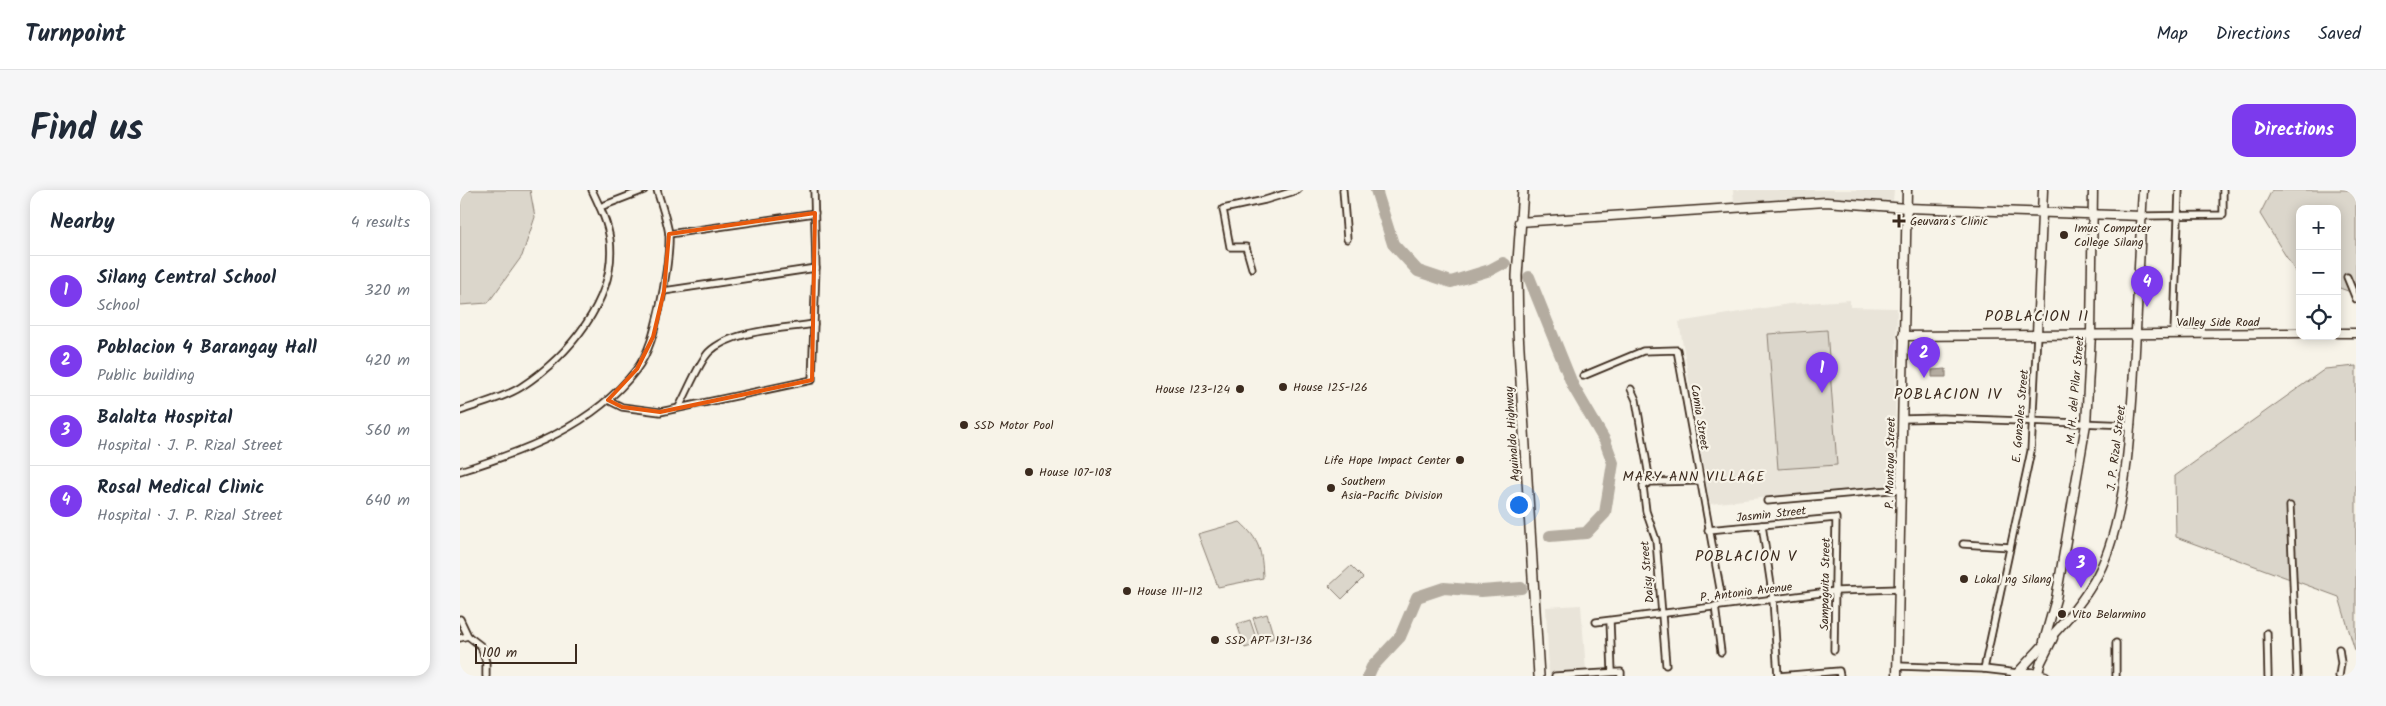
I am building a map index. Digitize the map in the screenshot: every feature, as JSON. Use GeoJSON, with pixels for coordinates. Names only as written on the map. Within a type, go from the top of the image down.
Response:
{"type":"FeatureCollection","features":[{"type":"Feature","properties":{"kind":"main road","name":"Aguinaldo Highway"},"geometry":{"type":"LineString","coordinates":[[1523,190],[1519,222],[1518,332],[1539,676]]}},
{"type":"Feature","properties":{"kind":"street"},"geometry":{"type":"LineString","coordinates":[[460,411],[520,388],[570,348],[600,301],[608,271],[610,240],[600,206],[592,190]]}},
{"type":"Feature","properties":{"kind":"street"},"geometry":{"type":"LineString","coordinates":[[600,206],[644,190]]}},
{"type":"Feature","properties":{"kind":"street"},"geometry":{"type":"LineString","coordinates":[[460,471],[489,462],[562,432],[608,400],[637,369],[653,337],[664,291],[669,234],[657,190]]}},
{"type":"Feature","properties":{"kind":"street"},"geometry":{"type":"LineString","coordinates":[[608,400],[622,407],[660,412],[812,380],[816,268],[814,190]]}},
{"type":"Feature","properties":{"kind":"street"},"geometry":{"type":"LineString","coordinates":[[1252,268],[1246,247],[1230,247],[1223,209],[1266,200],[1298,190]]}},
{"type":"Feature","properties":{"kind":"street"},"geometry":{"type":"LineString","coordinates":[[1343,190],[1347,239]]}},
{"type":"Feature","properties":{"kind":"street","name":"P. Montoya Street"},"geometry":{"type":"LineString","coordinates":[[1897,676],[1907,190]]}},
{"type":"Feature","properties":{"kind":"street","name":"E. Gonzales Street"},"geometry":{"type":"LineString","coordinates":[[1984,669],[2031,451],[2044,190]]}},
{"type":"Feature","properties":{"kind":"street","name":"M. H. del Pilar Street"},"geometry":{"type":"LineString","coordinates":[[2041,648],[2056,599],[2086,424],[2091,334],[2093,190]]}},
{"type":"Feature","properties":{"kind":"street","name":"J. P. Rizal Street"},"geometry":{"type":"LineString","coordinates":[[2017,675],[2060,626],[2093,583],[2103,564],[2122,495],[2131,425],[2143,190]]}},
{"type":"Feature","properties":{"kind":"street"},"geometry":{"type":"LineString","coordinates":[[2174,333],[2180,190]]}},
{"type":"Feature","properties":{"kind":"street"},"geometry":{"type":"LineString","coordinates":[[1519,222],[1816,202],[1854,203],[1907,208],[2142,216],[2223,215],[2223,190]]}},
{"type":"Feature","properties":{"kind":"street"},"geometry":{"type":"LineString","coordinates":[[669,234],[815,213]]}},
{"type":"Feature","properties":{"kind":"street"},"geometry":{"type":"LineString","coordinates":[[664,291],[816,268]]}},
{"type":"Feature","properties":{"kind":"street"},"geometry":{"type":"LineString","coordinates":[[2347,277],[2356,299]]}},
{"type":"Feature","properties":{"kind":"street"},"geometry":{"type":"LineString","coordinates":[[679,407],[708,353],[720,344],[738,336],[814,324]]}},
{"type":"Feature","properties":{"kind":"street","name":"Valley Side Road"},"geometry":{"type":"LineString","coordinates":[[1903,336],[2296,333]]}},
{"type":"Feature","properties":{"kind":"street"},"geometry":{"type":"LineString","coordinates":[[2341,333],[2356,333]]}},
{"type":"Feature","properties":{"kind":"street","name":"Camia Street"},"geometry":{"type":"LineString","coordinates":[[1583,376],[1643,351],[1677,350],[1690,411],[1699,480],[1723,606]]}},
{"type":"Feature","properties":{"kind":"street","name":"Daisy Street"},"geometry":{"type":"LineString","coordinates":[[1631,389],[1636,400],[1650,482],[1644,486],[1643,494],[1646,511],[1656,540],[1666,665]]}},
{"type":"Feature","properties":{"kind":"street"},"geometry":{"type":"LineString","coordinates":[[1903,420],[1942,418],[2131,425]]}},
{"type":"Feature","properties":{"kind":"street"},"geometry":{"type":"LineString","coordinates":[[1650,482],[1699,480]]}},
{"type":"Feature","properties":{"kind":"street"},"geometry":{"type":"LineString","coordinates":[[1766,501],[1901,489]]}},
{"type":"Feature","properties":{"kind":"street"},"geometry":{"type":"LineString","coordinates":[[2290,506],[2297,676]]}},
{"type":"Feature","properties":{"kind":"street","name":"Jasmin Street"},"geometry":{"type":"LineString","coordinates":[[1708,530],[1836,518]]}},
{"type":"Feature","properties":{"kind":"street","name":"Sampaguita Street"},"geometry":{"type":"LineString","coordinates":[[1834,650],[1836,518]]}},
{"type":"Feature","properties":{"kind":"street"},"geometry":{"type":"LineString","coordinates":[[1762,525],[1773,599],[1778,676],[1840,670],[1840,676]]}},
{"type":"Feature","properties":{"kind":"street"},"geometry":{"type":"LineString","coordinates":[[1963,544],[2010,546]]}},
{"type":"Feature","properties":{"kind":"street","name":"P. Antonio Avenue"},"geometry":{"type":"LineString","coordinates":[[1596,622],[1836,591],[1899,589]]}},
{"type":"Feature","properties":{"kind":"street"},"geometry":{"type":"LineString","coordinates":[[1715,606],[1720,652]]}},
{"type":"Feature","properties":{"kind":"street"},"geometry":{"type":"LineString","coordinates":[[460,619],[468,636],[481,646],[486,662],[486,676]]}},
{"type":"Feature","properties":{"kind":"street"},"geometry":{"type":"LineString","coordinates":[[1610,621],[1612,672]]}},
{"type":"Feature","properties":{"kind":"street"},"geometry":{"type":"LineString","coordinates":[[2038,675],[2040,664],[2060,626]]}},
{"type":"Feature","properties":{"kind":"street"},"geometry":{"type":"LineString","coordinates":[[2268,633],[2268,676]]}},
{"type":"Feature","properties":{"kind":"street"},"geometry":{"type":"LineString","coordinates":[[460,638],[468,636]]}},
{"type":"Feature","properties":{"kind":"street"},"geometry":{"type":"LineString","coordinates":[[2116,643],[2116,676]]}},
{"type":"Feature","properties":{"kind":"street"},"geometry":{"type":"LineString","coordinates":[[2338,649],[2341,663],[2339,676]]}},
{"type":"Feature","properties":{"kind":"street"},"geometry":{"type":"LineString","coordinates":[[2028,662],[2027,670],[2038,675]]}},
{"type":"Feature","properties":{"kind":"street"},"geometry":{"type":"LineString","coordinates":[[2040,664],[2043,672],[2049,676]]}},
{"type":"Feature","properties":{"kind":"street"},"geometry":{"type":"LineString","coordinates":[[1897,666],[1984,669],[2017,675],[2038,675]]}},
{"type":"Feature","properties":{"kind":"street"},"geometry":{"type":"LineString","coordinates":[[1555,676],[1612,672],[1621,672],[1621,676]]}},
{"type":"Feature","properties":{"kind":"highlighted area"},"geometry":{"type":"Polygon","coordinates":[[[815,213],[812,380],[660,412],[622,407],[608,400],[637,369],[653,337],[664,291],[669,234],[815,213]]]}},
{"type":"Feature","properties":{"kind":"shaded area"},"geometry":{"type":"Polygon","coordinates":[[[460,190],[530,190],[535,217],[522,256],[488,303],[460,305],[460,190]]]}},
{"type":"Feature","properties":{"kind":"shaded area"},"geometry":{"type":"Polygon","coordinates":[[[1733,190],[1894,190],[1893,201],[1819,197],[1734,202],[1733,190]]]}},
{"type":"Feature","properties":{"kind":"shaded area"},"geometry":{"type":"Polygon","coordinates":[[[2272,190],[2356,190],[2356,294],[2341,288],[2341,205],[2296,205],[2296,271],[2260,214],[2272,190]]]}},
{"type":"Feature","properties":{"kind":"shaded area"},"geometry":{"type":"Polygon","coordinates":[[[1850,300],[1850,307],[1897,308],[1894,488],[1777,496],[1710,504],[1679,322],[1789,304],[1850,300]]]}},
{"type":"Feature","properties":{"kind":"shaded area"},"geometry":{"type":"Polygon","coordinates":[[[1827,330],[1837,465],[1778,469],[1768,334],[1827,330]]]}},
{"type":"Feature","properties":{"kind":"shaded area"},"geometry":{"type":"Polygon","coordinates":[[[2356,366],[2356,654],[2339,597],[2176,537],[2175,476],[2325,369],[2356,366]]]}},
{"type":"Feature","properties":{"kind":"shaded area"},"geometry":{"type":"Polygon","coordinates":[[[1946,369],[1946,377],[1932,377],[1932,370],[1946,369]]]}},
{"type":"Feature","properties":{"kind":"shaded area"},"geometry":{"type":"Polygon","coordinates":[[[1240,522],[1252,535],[1259,547],[1263,578],[1218,587],[1198,534],[1240,522]]]}},
{"type":"Feature","properties":{"kind":"shaded area"},"geometry":{"type":"Polygon","coordinates":[[[1351,566],[1363,578],[1342,599],[1329,586],[1351,566]]]}},
{"type":"Feature","properties":{"kind":"shaded area"},"geometry":{"type":"Polygon","coordinates":[[[1581,605],[1586,671],[1549,674],[1546,607],[1581,605]]]}},
{"type":"Feature","properties":{"kind":"shaded area"},"geometry":{"type":"Polygon","coordinates":[[[1267,614],[1274,638],[1261,642],[1253,618],[1267,614]]]}},
{"type":"Feature","properties":{"kind":"shaded area"},"geometry":{"type":"Polygon","coordinates":[[[1250,620],[1258,644],[1245,648],[1237,624],[1250,620]]]}},
{"type":"Feature","properties":{"kind":"waterway"},"geometry":{"type":"LineString","coordinates":[[1376,190],[1393,244],[1418,271],[1451,282],[1490,270],[1503,263],[1505,264]]}},
{"type":"Feature","properties":{"kind":"waterway"},"geometry":{"type":"LineString","coordinates":[[1529,277],[1573,386],[1605,441],[1613,463],[1605,513],[1586,533],[1550,536]]}},
{"type":"Feature","properties":{"kind":"waterway"},"geometry":{"type":"LineString","coordinates":[[1368,676],[1372,667],[1400,637],[1417,597],[1444,588],[1481,591],[1521,588]]}},
{"type":"Feature","properties":{"kind":"place","name":"Geuvara's Clinic"},"geometry":{"type":"Point","coordinates":[1899,221]}},
{"type":"Feature","properties":{"kind":"place","name":"Imus Computer College Silang"},"geometry":{"type":"Point","coordinates":[2064,235]}},
{"type":"Feature","properties":{"kind":"place","name":"Rosal Medical Clinic"},"geometry":{"type":"Point","coordinates":[2147,307]}},
{"type":"Feature","properties":{"kind":"place","name":"Poblacion 4 Barangay Hall"},"geometry":{"type":"Point","coordinates":[1924,378]}},
{"type":"Feature","properties":{"kind":"place","name":"House 125-126"},"geometry":{"type":"Point","coordinates":[1283,387]}},
{"type":"Feature","properties":{"kind":"place","name":"House 123-124"},"geometry":{"type":"Point","coordinates":[1240,389]}},
{"type":"Feature","properties":{"kind":"place","name":"Silang Central School"},"geometry":{"type":"Point","coordinates":[1822,393]}},
{"type":"Feature","properties":{"kind":"place","name":"SSD Motor Pool"},"geometry":{"type":"Point","coordinates":[964,425]}},
{"type":"Feature","properties":{"kind":"place","name":"Life Hope Impact Center"},"geometry":{"type":"Point","coordinates":[1460,460]}},
{"type":"Feature","properties":{"kind":"place","name":"House 107-108"},"geometry":{"type":"Point","coordinates":[1029,472]}},
{"type":"Feature","properties":{"kind":"place","name":"Southern Asia-Pacific Division"},"geometry":{"type":"Point","coordinates":[1331,488]}},
{"type":"Feature","properties":{"kind":"place","name":"Lokal ng Silang"},"geometry":{"type":"Point","coordinates":[1964,579]}},
{"type":"Feature","properties":{"kind":"place","name":"Balalta Hospital"},"geometry":{"type":"Point","coordinates":[2081,588]}},
{"type":"Feature","properties":{"kind":"place","name":"House 111-112"},"geometry":{"type":"Point","coordinates":[1127,591]}},
{"type":"Feature","properties":{"kind":"place","name":"Vito Belarmino"},"geometry":{"type":"Point","coordinates":[2062,614]}},
{"type":"Feature","properties":{"kind":"place","name":"SSD APT 131-136"},"geometry":{"type":"Point","coordinates":[1215,640]}},
{"type":"Feature","properties":{"kind":"district","name":"POBLACION II"},"geometry":{"type":"Point","coordinates":[2037,316]}},
{"type":"Feature","properties":{"kind":"district","name":"POBLACION IV"},"geometry":{"type":"Point","coordinates":[1948,394]}},
{"type":"Feature","properties":{"kind":"district","name":"MARY ANN VILLAGE"},"geometry":{"type":"Point","coordinates":[1694,476]}},
{"type":"Feature","properties":{"kind":"district","name":"POBLACION V"},"geometry":{"type":"Point","coordinates":[1746,556]}}]}
